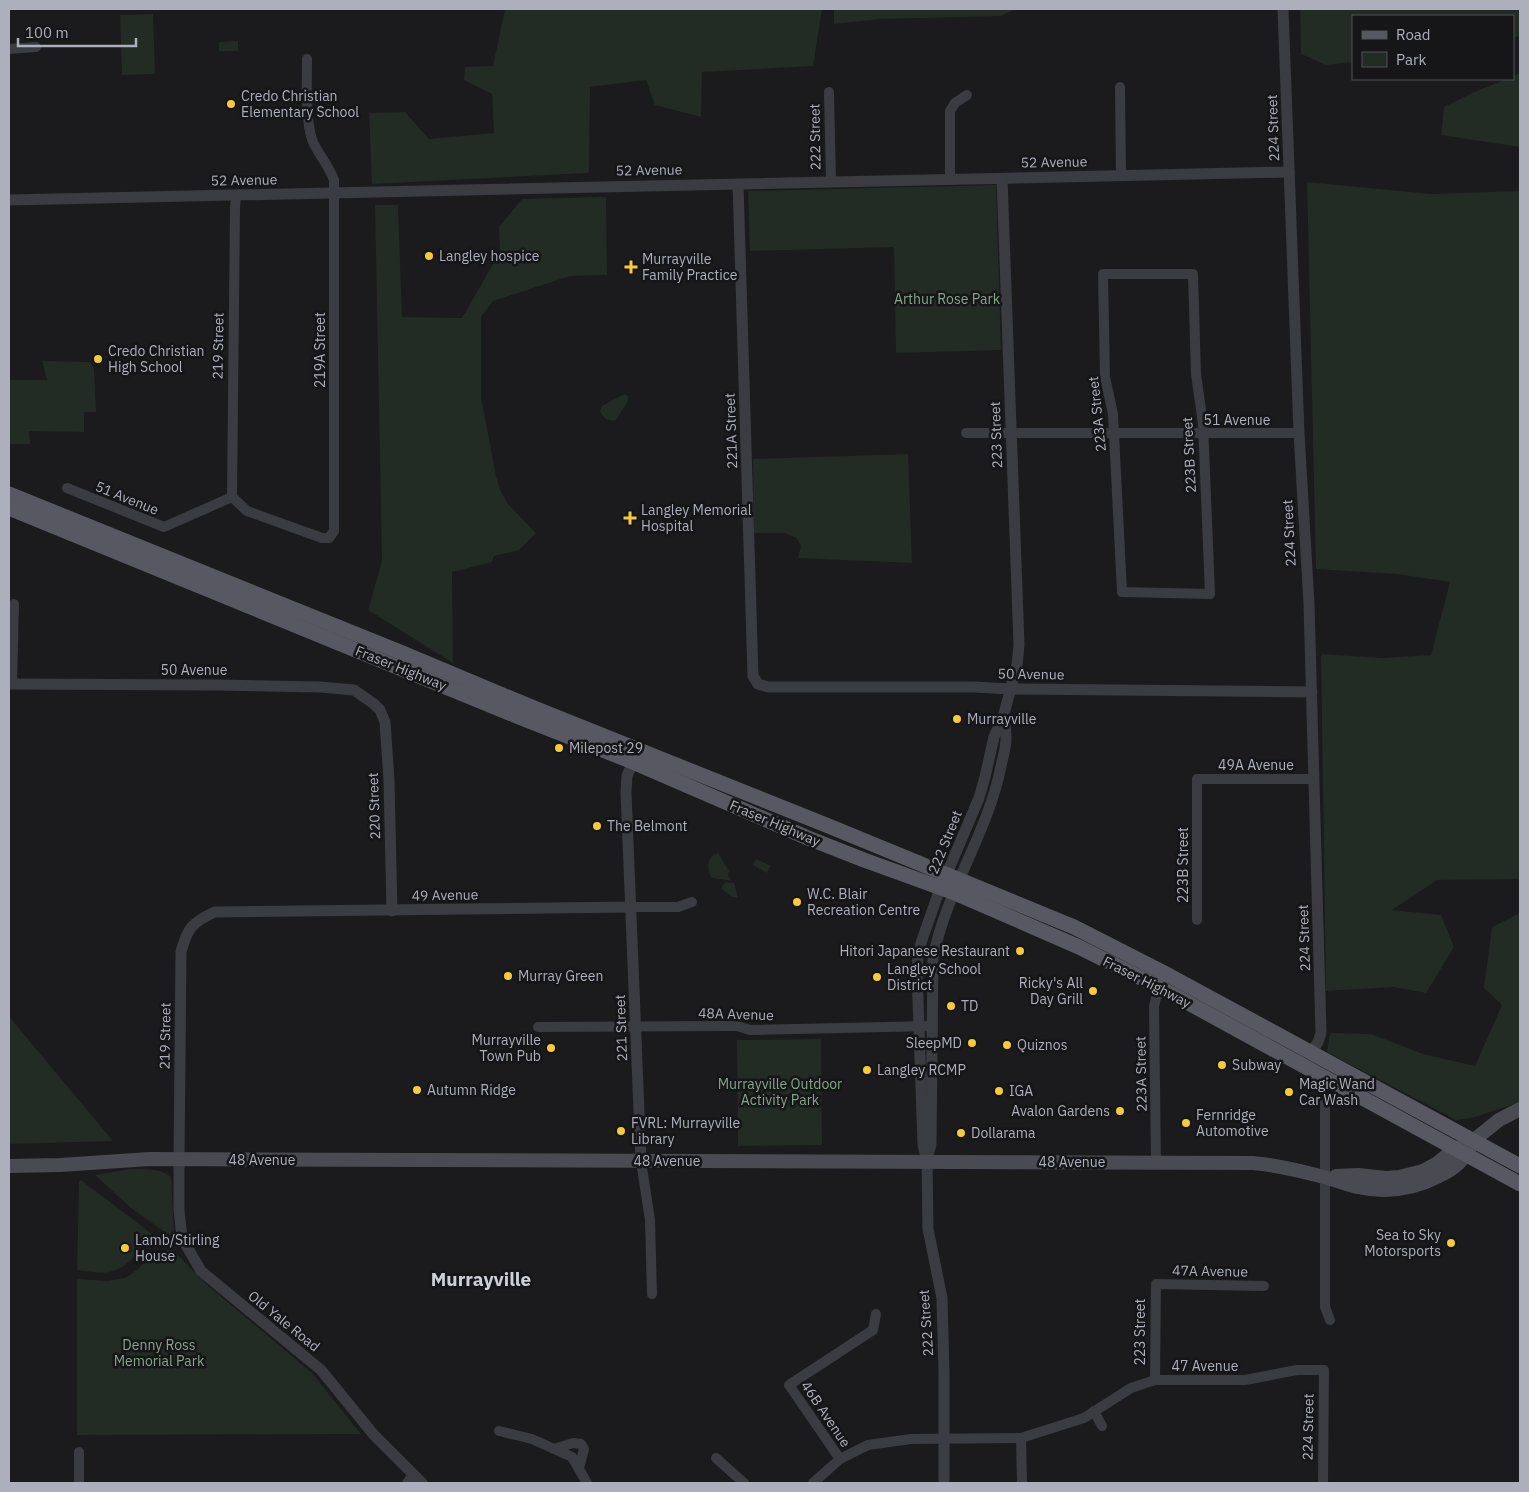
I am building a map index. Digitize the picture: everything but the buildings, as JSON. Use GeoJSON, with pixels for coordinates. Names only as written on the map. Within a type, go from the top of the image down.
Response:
{"type":"FeatureCollection","features":[{"type":"Feature","properties":{"kind":"main road","name":"Fraser Highway"},"geometry":{"type":"LineString","coordinates":[[9,494],[831,827],[1161,988],[1520,1184]]}},
{"type":"Feature","properties":{"kind":"main road","name":"Fraser Highway"},"geometry":{"type":"LineString","coordinates":[[9,508],[633,762],[816,841],[951,884],[1074,927],[1170,976],[1520,1166]]}},
{"type":"Feature","properties":{"kind":"main road","name":"48 Avenue"},"geometry":{"type":"LineString","coordinates":[[9,1166],[60,1165],[150,1159],[1156,1162],[1253,1163],[1273,1165],[1324,1177],[1358,1175],[1386,1178],[1409,1175],[1430,1168],[1461,1152],[1499,1120],[1520,1109]]}},
{"type":"Feature","properties":{"kind":"street","name":"224 Street"},"geometry":{"type":"LineString","coordinates":[[1283,9],[1299,433],[1309,604],[1321,1033],[1318,1042],[1310,1053]]}},
{"type":"Feature","properties":{"kind":"street"},"geometry":{"type":"LineString","coordinates":[[9,49],[36,47]]}},
{"type":"Feature","properties":{"kind":"street","name":"219A Street"},"geometry":{"type":"LineString","coordinates":[[232,497],[247,512],[322,538],[329,538],[334,531],[334,180],[313,142],[309,128],[307,59]]}},
{"type":"Feature","properties":{"kind":"street"},"geometry":{"type":"LineString","coordinates":[[1120,87],[1121,176]]}},
{"type":"Feature","properties":{"kind":"street","name":"222 Street"},"geometry":{"type":"LineString","coordinates":[[829,92],[831,182]]}},
{"type":"Feature","properties":{"kind":"street"},"geometry":{"type":"LineString","coordinates":[[950,179],[950,111],[955,103],[967,95]]}},
{"type":"Feature","properties":{"kind":"street","name":"52 Avenue"},"geometry":{"type":"LineString","coordinates":[[9,200],[1289,172]]}},
{"type":"Feature","properties":{"kind":"street","name":"223 Street"},"geometry":{"type":"LineString","coordinates":[[1002,179],[1018,645],[1017,665],[1010,689]]}},
{"type":"Feature","properties":{"kind":"street","name":"221A Street"},"geometry":{"type":"LineString","coordinates":[[738,184],[753,676]]}},
{"type":"Feature","properties":{"kind":"street","name":"219 Street"},"geometry":{"type":"LineString","coordinates":[[232,497],[236,196]]}},
{"type":"Feature","properties":{"kind":"street","name":"223A Street"},"geometry":{"type":"LineString","coordinates":[[1122,592],[1114,414],[1105,377],[1103,274],[1144,274]]}},
{"type":"Feature","properties":{"kind":"street","name":"223B Street"},"geometry":{"type":"LineString","coordinates":[[1122,592],[1210,594],[1203,434],[1196,374],[1193,274],[1144,274]]}},
{"type":"Feature","properties":{"kind":"street","name":"51 Avenue"},"geometry":{"type":"LineString","coordinates":[[966,433],[1299,433]]}},
{"type":"Feature","properties":{"kind":"street","name":"51 Avenue"},"geometry":{"type":"LineString","coordinates":[[67,488],[164,527],[232,497]]}},
{"type":"Feature","properties":{"kind":"street"},"geometry":{"type":"LineString","coordinates":[[10,684],[14,604]]}},
{"type":"Feature","properties":{"kind":"street","name":"50 Avenue"},"geometry":{"type":"LineString","coordinates":[[753,676],[758,684],[768,687],[974,687],[1312,692]]}},
{"type":"Feature","properties":{"kind":"street","name":"50 Avenue"},"geometry":{"type":"LineString","coordinates":[[10,684],[215,685],[320,688],[354,690],[374,704]]}},
{"type":"Feature","properties":{"kind":"street","name":"222 Street"},"geometry":{"type":"LineString","coordinates":[[944,1483],[942,1298],[927,1221],[926,1161],[923,1145],[918,1026],[918,955],[925,932],[992,802],[1006,741],[1004,714],[1010,689]]}},
{"type":"Feature","properties":{"kind":"street","name":"220 Street"},"geometry":{"type":"LineString","coordinates":[[374,704],[380,710],[384,722],[389,780],[392,911]]}},
{"type":"Feature","properties":{"kind":"street","name":"221 Street"},"geometry":{"type":"LineString","coordinates":[[633,762],[626,779],[641,1161],[650,1220],[652,1294]]}},
{"type":"Feature","properties":{"kind":"street","name":"223B Street"},"geometry":{"type":"LineString","coordinates":[[1197,779],[1197,920]]}},
{"type":"Feature","properties":{"kind":"street","name":"49A Avenue"},"geometry":{"type":"LineString","coordinates":[[1197,779],[1314,779]]}},
{"type":"Feature","properties":{"kind":"street","name":"222 Street"},"geometry":{"type":"LineString","coordinates":[[926,1161],[931,1144],[933,958],[951,884]]}},
{"type":"Feature","properties":{"kind":"street","name":"49 Avenue"},"geometry":{"type":"LineString","coordinates":[[199,919],[215,912],[678,907],[692,902]]}},
{"type":"Feature","properties":{"kind":"street","name":"219 Street"},"geometry":{"type":"LineString","coordinates":[[178,1159],[181,952],[186,934],[199,919]]}},
{"type":"Feature","properties":{"kind":"street","name":"223A Street"},"geometry":{"type":"LineString","coordinates":[[1156,1162],[1154,1006],[1161,988]]}},
{"type":"Feature","properties":{"kind":"street","name":"48A Avenue"},"geometry":{"type":"LineString","coordinates":[[538,1027],[737,1026],[750,1030],[932,1026]]}},
{"type":"Feature","properties":{"kind":"street"},"geometry":{"type":"LineString","coordinates":[[1325,1096],[1324,1307],[1330,1320]]}},
{"type":"Feature","properties":{"kind":"street","name":"Old Yale Road"},"geometry":{"type":"LineString","coordinates":[[178,1159],[179,1210],[182,1238],[201,1271],[321,1370],[410,1479],[422,1483]]}},
{"type":"Feature","properties":{"kind":"street","name":"223 Street"},"geometry":{"type":"LineString","coordinates":[[1155,1380],[1156,1284]]}},
{"type":"Feature","properties":{"kind":"street","name":"47A Avenue"},"geometry":{"type":"LineString","coordinates":[[1156,1284],[1264,1286]]}},
{"type":"Feature","properties":{"kind":"street","name":"46B Avenue"},"geometry":{"type":"LineString","coordinates":[[840,1460],[789,1385],[874,1330],[876,1314]]}},
{"type":"Feature","properties":{"kind":"street","name":"47 Avenue"},"geometry":{"type":"LineString","coordinates":[[944,1439],[1021,1438],[1084,1418],[1130,1388],[1155,1380],[1245,1380],[1297,1370],[1324,1370]]}},
{"type":"Feature","properties":{"kind":"street","name":"224 Street"},"geometry":{"type":"LineString","coordinates":[[1323,1483],[1324,1370]]}},
{"type":"Feature","properties":{"kind":"street"},"geometry":{"type":"LineString","coordinates":[[1094,1411],[1102,1426]]}},
{"type":"Feature","properties":{"kind":"street"},"geometry":{"type":"LineString","coordinates":[[499,1431],[532,1439],[572,1457],[587,1483]]}},
{"type":"Feature","properties":{"kind":"street"},"geometry":{"type":"LineString","coordinates":[[1021,1438],[1022,1483]]}},
{"type":"Feature","properties":{"kind":"street"},"geometry":{"type":"LineString","coordinates":[[813,1483],[840,1460],[868,1445],[911,1439],[944,1439]]}},
{"type":"Feature","properties":{"kind":"street"},"geometry":{"type":"LineString","coordinates":[[554,1449],[573,1443],[581,1444],[584,1449],[578,1468]]}},
{"type":"Feature","properties":{"kind":"street"},"geometry":{"type":"LineString","coordinates":[[80,1452],[80,1483]]}},
{"type":"Feature","properties":{"kind":"street"},"geometry":{"type":"LineString","coordinates":[[716,1458],[744,1483]]}},
{"type":"Feature","properties":{"kind":"green space"},"geometry":{"type":"Polygon","coordinates":[[[505,9],[822,9],[813,66],[702,72],[701,117],[655,105],[646,80],[590,87],[589,173],[372,184],[369,113],[405,112],[429,139],[494,133],[492,94],[464,80],[465,67],[493,66],[505,9]]]}},
{"type":"Feature","properties":{"kind":"green space"},"geometry":{"type":"Polygon","coordinates":[[[1016,9],[1001,16],[881,19],[834,24],[834,10],[1016,9]]]}},
{"type":"Feature","properties":{"kind":"green space"},"geometry":{"type":"Polygon","coordinates":[[[1300,9],[1520,9],[1520,36],[1514,37],[1514,15],[1352,15],[1352,62],[1326,65],[1301,54],[1300,9]]]}},
{"type":"Feature","properties":{"kind":"green space"},"geometry":{"type":"Polygon","coordinates":[[[153,14],[155,74],[122,75],[120,15],[153,14]]]}},
{"type":"Feature","properties":{"kind":"green space"},"geometry":{"type":"Polygon","coordinates":[[[238,41],[238,51],[219,51],[219,42],[238,41]]]}},
{"type":"Feature","properties":{"kind":"green space"},"geometry":{"type":"Polygon","coordinates":[[[1520,73],[1520,147],[1441,135],[1444,107],[1504,80],[1514,80],[1514,76],[1520,73]]]}},
{"type":"Feature","properties":{"kind":"green space"},"geometry":{"type":"Polygon","coordinates":[[[1307,182],[1431,194],[1520,191],[1520,879],[1437,880],[1392,910],[1441,915],[1454,947],[1426,993],[1394,987],[1326,991],[1321,654],[1383,658],[1431,655],[1450,582],[1397,574],[1316,569],[1307,182]]]}},
{"type":"Feature","properties":{"kind":"green space","name":"Arthur Rose Park"},"geometry":{"type":"Polygon","coordinates":[[[996,185],[1001,350],[896,353],[894,247],[750,251],[748,191],[996,185]]]}},
{"type":"Feature","properties":{"kind":"green space"},"geometry":{"type":"Polygon","coordinates":[[[606,197],[607,275],[570,276],[493,301],[481,317],[481,397],[496,476],[501,492],[508,504],[536,533],[519,550],[494,556],[492,562],[452,572],[453,663],[368,610],[382,561],[375,205],[398,205],[402,317],[462,318],[500,252],[499,227],[522,199],[606,197]]]}},
{"type":"Feature","properties":{"kind":"green space"},"geometry":{"type":"Polygon","coordinates":[[[42,361],[90,362],[94,369],[96,412],[84,412],[84,432],[29,431],[30,444],[9,444],[9,380],[47,380],[42,361]]]}},
{"type":"Feature","properties":{"kind":"green space"},"geometry":{"type":"Polygon","coordinates":[[[624,394],[628,396],[628,401],[616,420],[608,420],[600,411],[602,406],[624,394]]]}},
{"type":"Feature","properties":{"kind":"green space"},"geometry":{"type":"Polygon","coordinates":[[[908,454],[912,563],[798,558],[801,546],[797,538],[784,533],[754,533],[753,459],[908,454]]]}},
{"type":"Feature","properties":{"kind":"green space"},"geometry":{"type":"Polygon","coordinates":[[[718,853],[729,871],[728,876],[732,881],[712,878],[710,875],[708,867],[710,860],[714,854],[718,853]]]}},
{"type":"Feature","properties":{"kind":"green space"},"geometry":{"type":"Polygon","coordinates":[[[756,859],[771,866],[767,873],[753,865],[756,859]]]}},
{"type":"Feature","properties":{"kind":"green space"},"geometry":{"type":"Polygon","coordinates":[[[726,882],[734,883],[738,898],[732,897],[722,889],[726,882]]]}},
{"type":"Feature","properties":{"kind":"green space"},"geometry":{"type":"Polygon","coordinates":[[[1520,913],[1520,1102],[1472,1118],[1456,1120],[1327,1052],[1330,1033],[1371,1034],[1423,1054],[1475,1066],[1502,1005],[1484,988],[1492,927],[1520,913]]]}},
{"type":"Feature","properties":{"kind":"green space"},"geometry":{"type":"Polygon","coordinates":[[[9,1016],[16,1025],[113,1141],[9,1144],[9,1016]]]}},
{"type":"Feature","properties":{"kind":"green space","name":"Murrayville Outdoor Activity Park"},"geometry":{"type":"Polygon","coordinates":[[[821,1039],[822,1145],[738,1146],[737,1040],[821,1039]]]}},
{"type":"Feature","properties":{"kind":"green space"},"geometry":{"type":"Polygon","coordinates":[[[130,1169],[157,1171],[171,1177],[174,1233],[171,1235],[131,1208],[95,1175],[130,1169]]]}},
{"type":"Feature","properties":{"kind":"green space"},"geometry":{"type":"Polygon","coordinates":[[[81,1180],[152,1234],[134,1258],[116,1270],[101,1273],[77,1270],[79,1182],[81,1180]]]}},
{"type":"Feature","properties":{"kind":"green space","name":"Denny Ross Memorial Park"},"geometry":{"type":"Polygon","coordinates":[[[172,1249],[206,1284],[312,1373],[361,1434],[77,1435],[77,1279],[108,1281],[125,1278],[137,1270],[151,1255],[172,1249]]]}},
{"type":"Feature","properties":{"kind":"place","name":"Credo Christian Elementary School"},"geometry":{"type":"Point","coordinates":[231,104]}},
{"type":"Feature","properties":{"kind":"place","name":"Langley hospice"},"geometry":{"type":"Point","coordinates":[429,256]}},
{"type":"Feature","properties":{"kind":"place","name":"Murrayville Family Practice"},"geometry":{"type":"Point","coordinates":[631,267]}},
{"type":"Feature","properties":{"kind":"place","name":"Credo Christian High School"},"geometry":{"type":"Point","coordinates":[98,359]}},
{"type":"Feature","properties":{"kind":"place","name":"Langley Memorial Hospital"},"geometry":{"type":"Point","coordinates":[630,518]}},
{"type":"Feature","properties":{"kind":"place","name":"Murrayville"},"geometry":{"type":"Point","coordinates":[957,719]}},
{"type":"Feature","properties":{"kind":"place","name":"Milepost 29"},"geometry":{"type":"Point","coordinates":[559,748]}},
{"type":"Feature","properties":{"kind":"place","name":"The Belmont"},"geometry":{"type":"Point","coordinates":[597,826]}},
{"type":"Feature","properties":{"kind":"place","name":"W.C. Blair Recreation Centre"},"geometry":{"type":"Point","coordinates":[797,902]}},
{"type":"Feature","properties":{"kind":"place","name":"Hitori Japanese Restaurant"},"geometry":{"type":"Point","coordinates":[1020,951]}},
{"type":"Feature","properties":{"kind":"place","name":"Murray Green"},"geometry":{"type":"Point","coordinates":[508,976]}},
{"type":"Feature","properties":{"kind":"place","name":"Langley School District"},"geometry":{"type":"Point","coordinates":[877,977]}},
{"type":"Feature","properties":{"kind":"place","name":"Ricky's All Day Grill"},"geometry":{"type":"Point","coordinates":[1093,991]}},
{"type":"Feature","properties":{"kind":"place","name":"TD"},"geometry":{"type":"Point","coordinates":[951,1006]}},
{"type":"Feature","properties":{"kind":"place","name":"SleepMD"},"geometry":{"type":"Point","coordinates":[972,1043]}},
{"type":"Feature","properties":{"kind":"place","name":"Quiznos"},"geometry":{"type":"Point","coordinates":[1007,1045]}},
{"type":"Feature","properties":{"kind":"place","name":"Murrayville Town Pub"},"geometry":{"type":"Point","coordinates":[551,1048]}},
{"type":"Feature","properties":{"kind":"place","name":"Subway"},"geometry":{"type":"Point","coordinates":[1222,1065]}},
{"type":"Feature","properties":{"kind":"place","name":"Langley RCMP"},"geometry":{"type":"Point","coordinates":[867,1070]}},
{"type":"Feature","properties":{"kind":"place","name":"Autumn Ridge"},"geometry":{"type":"Point","coordinates":[417,1090]}},
{"type":"Feature","properties":{"kind":"place","name":"IGA"},"geometry":{"type":"Point","coordinates":[999,1091]}},
{"type":"Feature","properties":{"kind":"place","name":"Magic Wand Car Wash"},"geometry":{"type":"Point","coordinates":[1289,1092]}},
{"type":"Feature","properties":{"kind":"place","name":"Avalon Gardens"},"geometry":{"type":"Point","coordinates":[1120,1111]}},
{"type":"Feature","properties":{"kind":"place","name":"Fernridge Automotive"},"geometry":{"type":"Point","coordinates":[1186,1123]}},
{"type":"Feature","properties":{"kind":"place","name":"FVRL: Murrayville Library"},"geometry":{"type":"Point","coordinates":[621,1131]}},
{"type":"Feature","properties":{"kind":"place","name":"Dollarama"},"geometry":{"type":"Point","coordinates":[961,1133]}},
{"type":"Feature","properties":{"kind":"place","name":"Sea to Sky Motorsports"},"geometry":{"type":"Point","coordinates":[1451,1243]}},
{"type":"Feature","properties":{"kind":"place","name":"Lamb/Stirling House"},"geometry":{"type":"Point","coordinates":[125,1248]}},
{"type":"Feature","properties":{"kind":"district","name":"Murrayville"},"geometry":{"type":"Point","coordinates":[481,1279]}}]}
